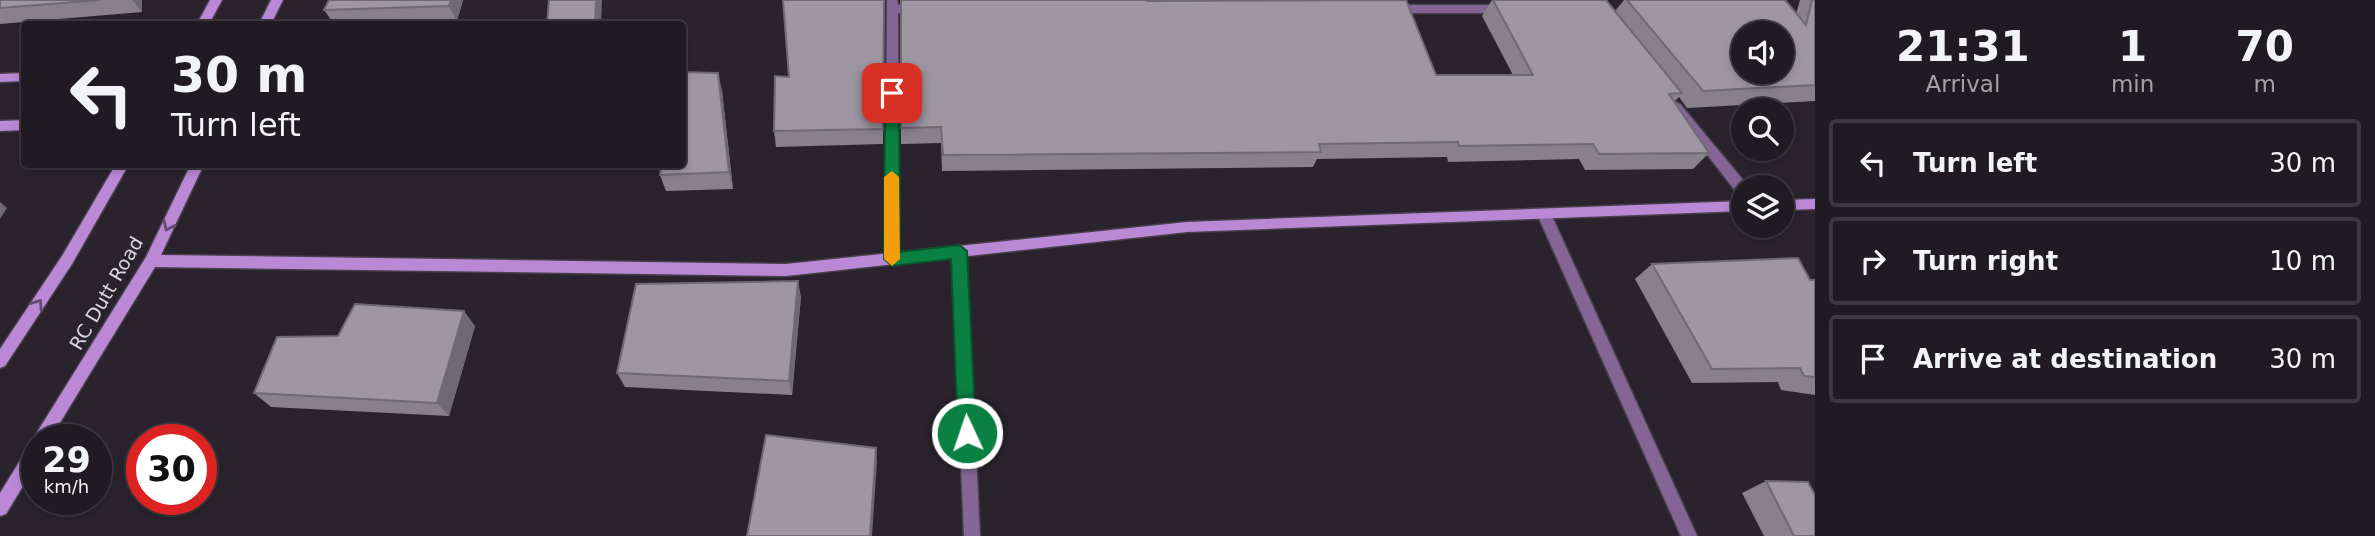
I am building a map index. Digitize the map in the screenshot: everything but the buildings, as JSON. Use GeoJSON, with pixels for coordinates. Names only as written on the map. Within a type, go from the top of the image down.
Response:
{"type":"FeatureCollection","features":[{"type":"Feature","properties":{"kind":"street"},"geometry":{"type":"LineString","coordinates":[[205,21],[216,0]]}},
{"type":"Feature","properties":{"kind":"street"},"geometry":{"type":"LineString","coordinates":[[266,21],[277,0]]}},
{"type":"Feature","properties":{"kind":"street"},"geometry":{"type":"LineString","coordinates":[[892,259],[892,5],[933,9]]}},
{"type":"Feature","properties":{"kind":"street"},"geometry":{"type":"LineString","coordinates":[[1376,9],[1514,9]]}},
{"type":"Feature","properties":{"kind":"street"},"geometry":{"type":"LineString","coordinates":[[0,78],[21,77]]}},
{"type":"Feature","properties":{"kind":"street"},"geometry":{"type":"LineString","coordinates":[[1665,94],[1731,175]]}},
{"type":"Feature","properties":{"kind":"street"},"geometry":{"type":"LineString","coordinates":[[0,126],[21,125]]}},
{"type":"Feature","properties":{"kind":"street"},"geometry":{"type":"LineString","coordinates":[[0,361],[67,260],[121,168]]}},
{"type":"Feature","properties":{"kind":"street","name":"RC Dutt Road"},"geometry":{"type":"LineString","coordinates":[[51,424],[151,261],[196,168]]}},
{"type":"Feature","properties":{"kind":"street"},"geometry":{"type":"LineString","coordinates":[[1794,205],[1815,204]]}},
{"type":"Feature","properties":{"kind":"street"},"geometry":{"type":"LineString","coordinates":[[151,261],[786,271],[1187,227],[1731,206]]}},
{"type":"Feature","properties":{"kind":"street"},"geometry":{"type":"LineString","coordinates":[[1544,214],[1689,536]]}},
{"type":"Feature","properties":{"kind":"street"},"geometry":{"type":"LineString","coordinates":[[959,251],[972,536]]}},
{"type":"Feature","properties":{"kind":"street"},"geometry":{"type":"LineString","coordinates":[[0,508],[21,474]]}},
{"type":"Feature","properties":{"kind":"slow traffic"},"geometry":{"type":"LineString","coordinates":[[892,177],[892,259]]}},
{"type":"Feature","properties":{"kind":"route"},"geometry":{"type":"LineString","coordinates":[[892,93],[892,259],[959,251],[967,433]]}}]}
